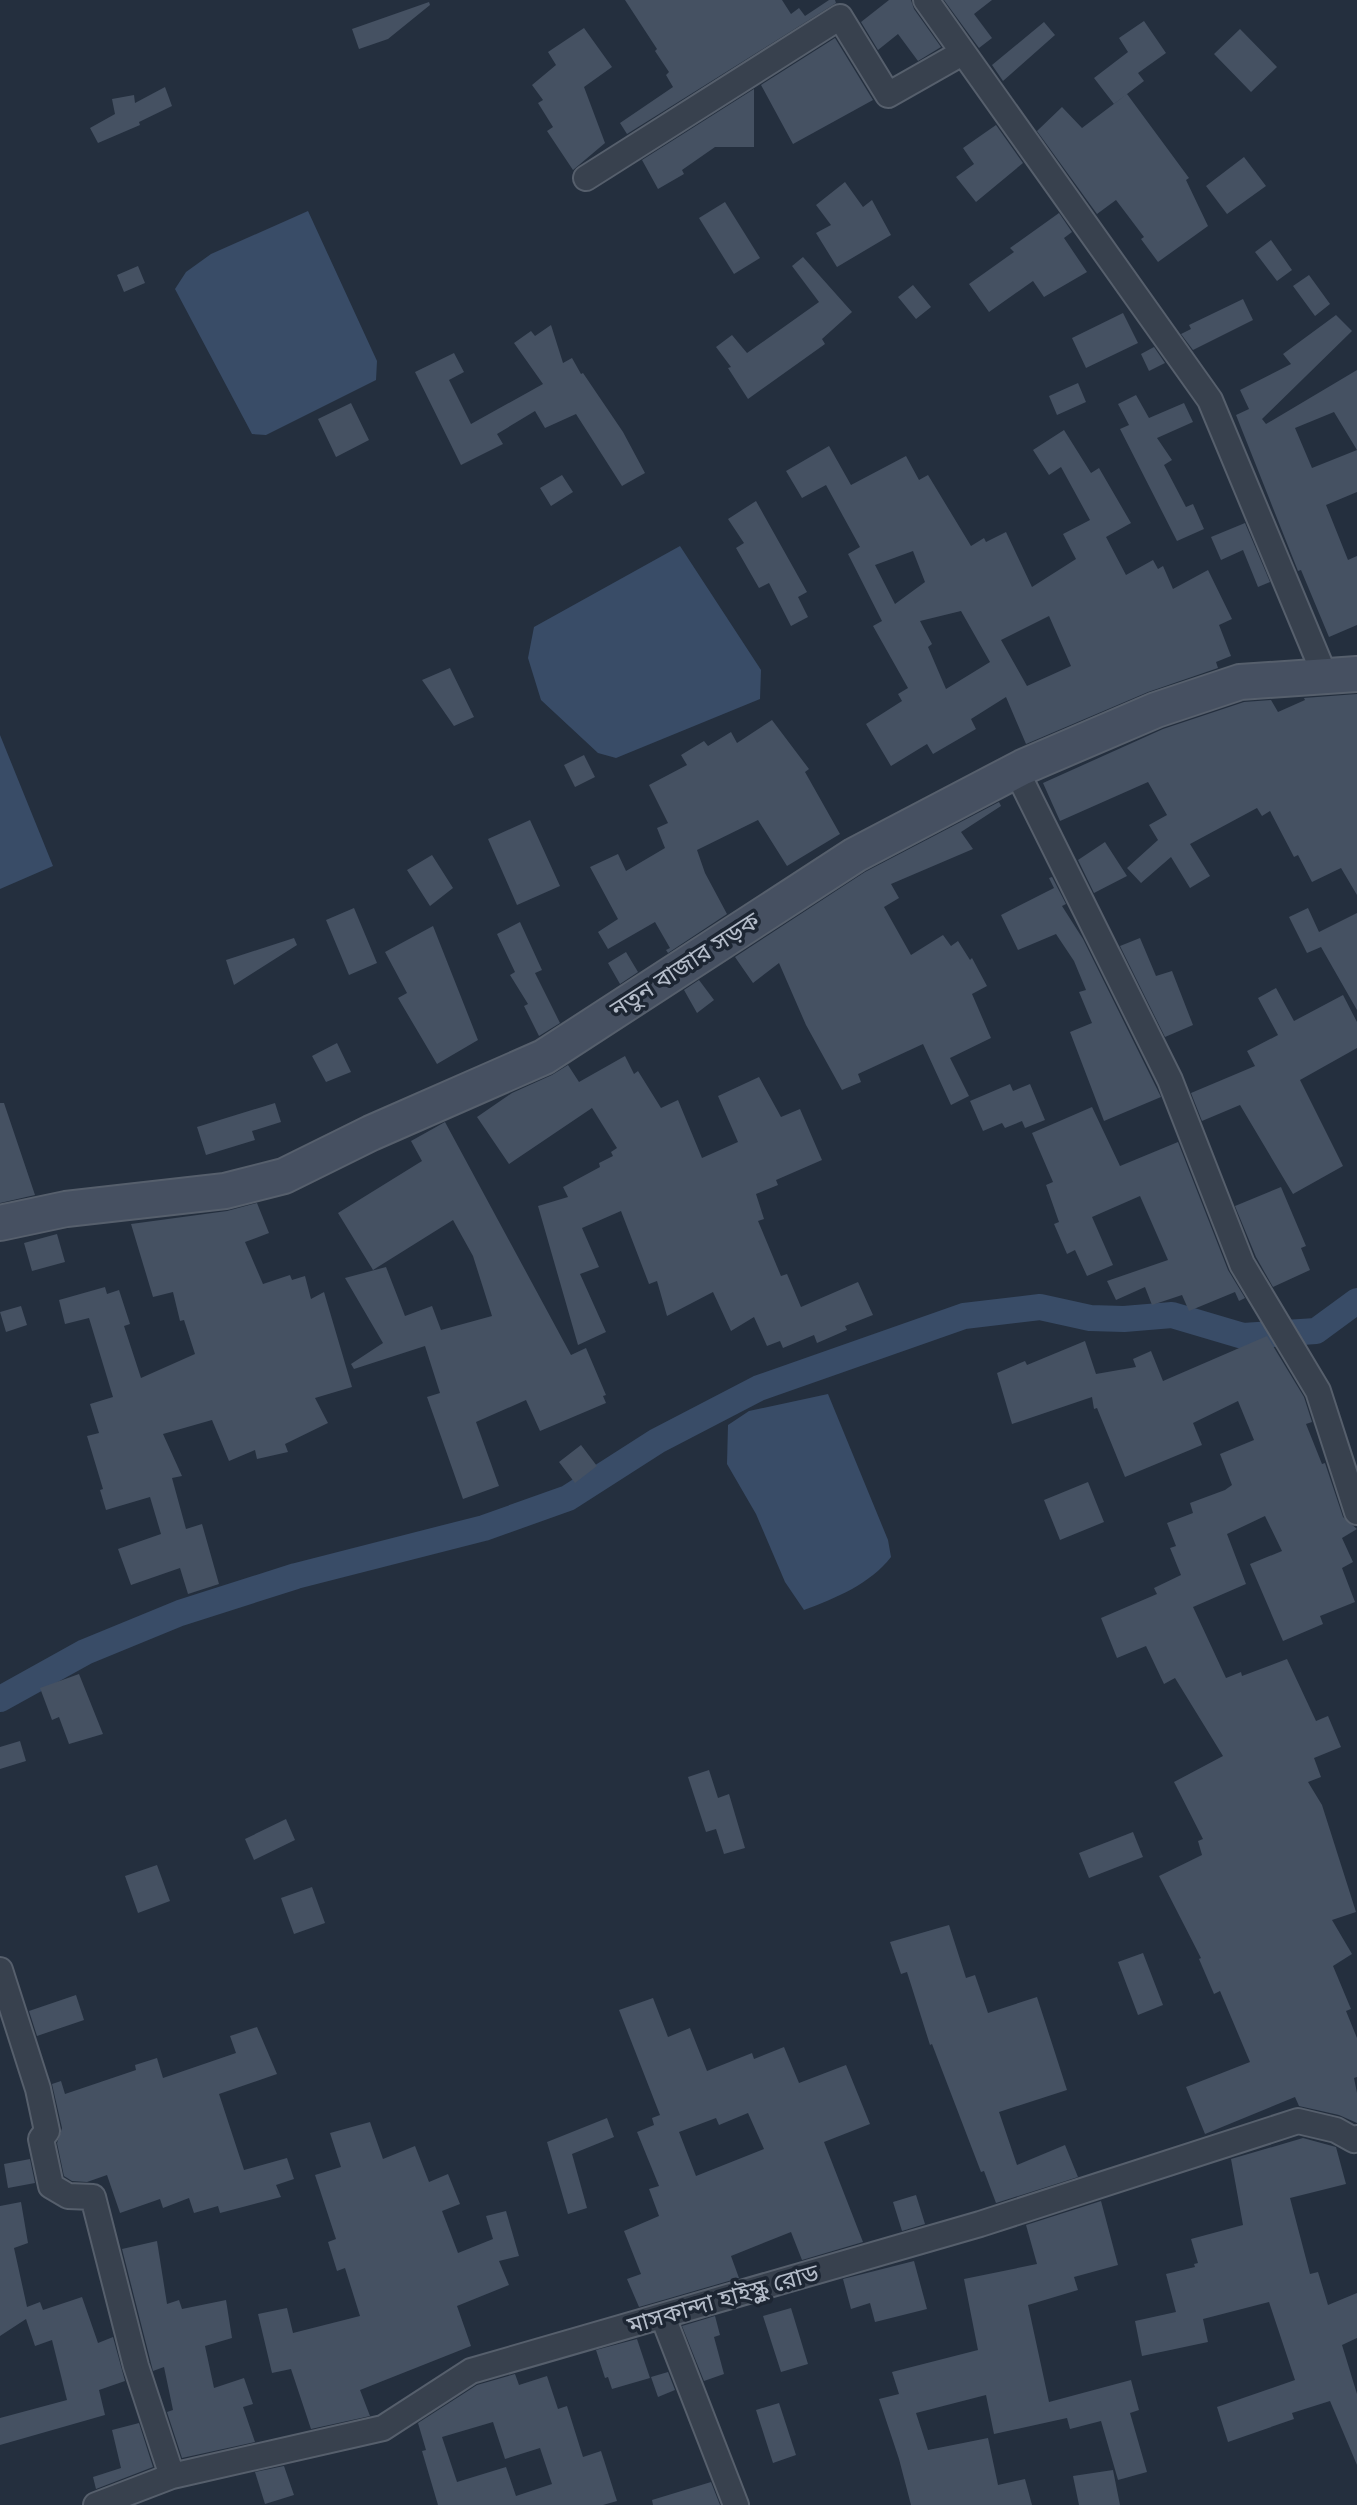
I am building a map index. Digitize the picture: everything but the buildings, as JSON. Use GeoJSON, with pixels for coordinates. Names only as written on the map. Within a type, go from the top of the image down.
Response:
{"type":"FeatureCollection","features":[{"type":"Feature","properties":{"kind":"street"},"geometry":{"type":"LineString","coordinates":[[926,0],[1210,400],[1341,675]]}},
{"type":"Feature","properties":{"kind":"street"},"geometry":{"type":"LineString","coordinates":[[586,178],[840,17],[888,95],[962,53]]}},
{"type":"Feature","properties":{"kind":"street","name":"নতুন বাজার সড়ক"},"geometry":{"type":"LineString","coordinates":[[0,1223],[66,1209],[225,1191],[284,1176],[371,1133],[544,1057],[855,855],[1016,770],[1156,710],[1240,682],[1341,675]]}},
{"type":"Feature","properties":{"kind":"street"},"geometry":{"type":"LineString","coordinates":[[1016,770],[1170,1080],[1242,1264],[1318,1391],[1357,1512]]}},
{"type":"Feature","properties":{"kind":"street"},"geometry":{"type":"LineString","coordinates":[[0,1970],[38,2089],[47,2131],[41,2139],[51,2186],[68,2196],[93,2197],[136,2366],[172,2476]]}},
{"type":"Feature","properties":{"kind":"street","name":"মাসকান্দা হাইস্কুল রোড"},"geometry":{"type":"LineString","coordinates":[[96,2505],[172,2476],[383,2428],[471,2371],[980,2224],[1298,2121],[1336,2130],[1356,2144]]}},
{"type":"Feature","properties":{"kind":"street"},"geometry":{"type":"LineString","coordinates":[[663,2317],[736,2505]]}},
{"type":"Feature","properties":{"kind":"water"},"geometry":{"type":"Polygon","coordinates":[[[308,211],[377,361],[376,380],[266,435],[252,434],[175,289],[186,272],[211,254],[308,211]]]}},
{"type":"Feature","properties":{"kind":"water"},"geometry":{"type":"Polygon","coordinates":[[[680,546],[761,670],[760,699],[616,758],[598,753],[541,700],[528,658],[534,627],[680,546]]]}},
{"type":"Feature","properties":{"kind":"water"},"geometry":{"type":"Polygon","coordinates":[[[0,735],[53,866],[0,889],[0,735]]]}},
{"type":"Feature","properties":{"kind":"water"},"geometry":{"type":"Polygon","coordinates":[[[828,1394],[888,1540],[891,1557],[863,1582],[804,1610],[785,1582],[756,1514],[727,1464],[728,1425],[749,1411],[828,1394]]]}},
{"type":"Feature","properties":{"kind":"waterway"},"geometry":{"type":"LineString","coordinates":[[0,1699],[85,1652],[180,1613],[296,1576],[484,1528],[568,1498],[657,1441],[759,1388],[964,1316],[1040,1307],[1090,1318],[1172,1315],[1243,1336],[1316,1331],[1357,1301]]}}]}
